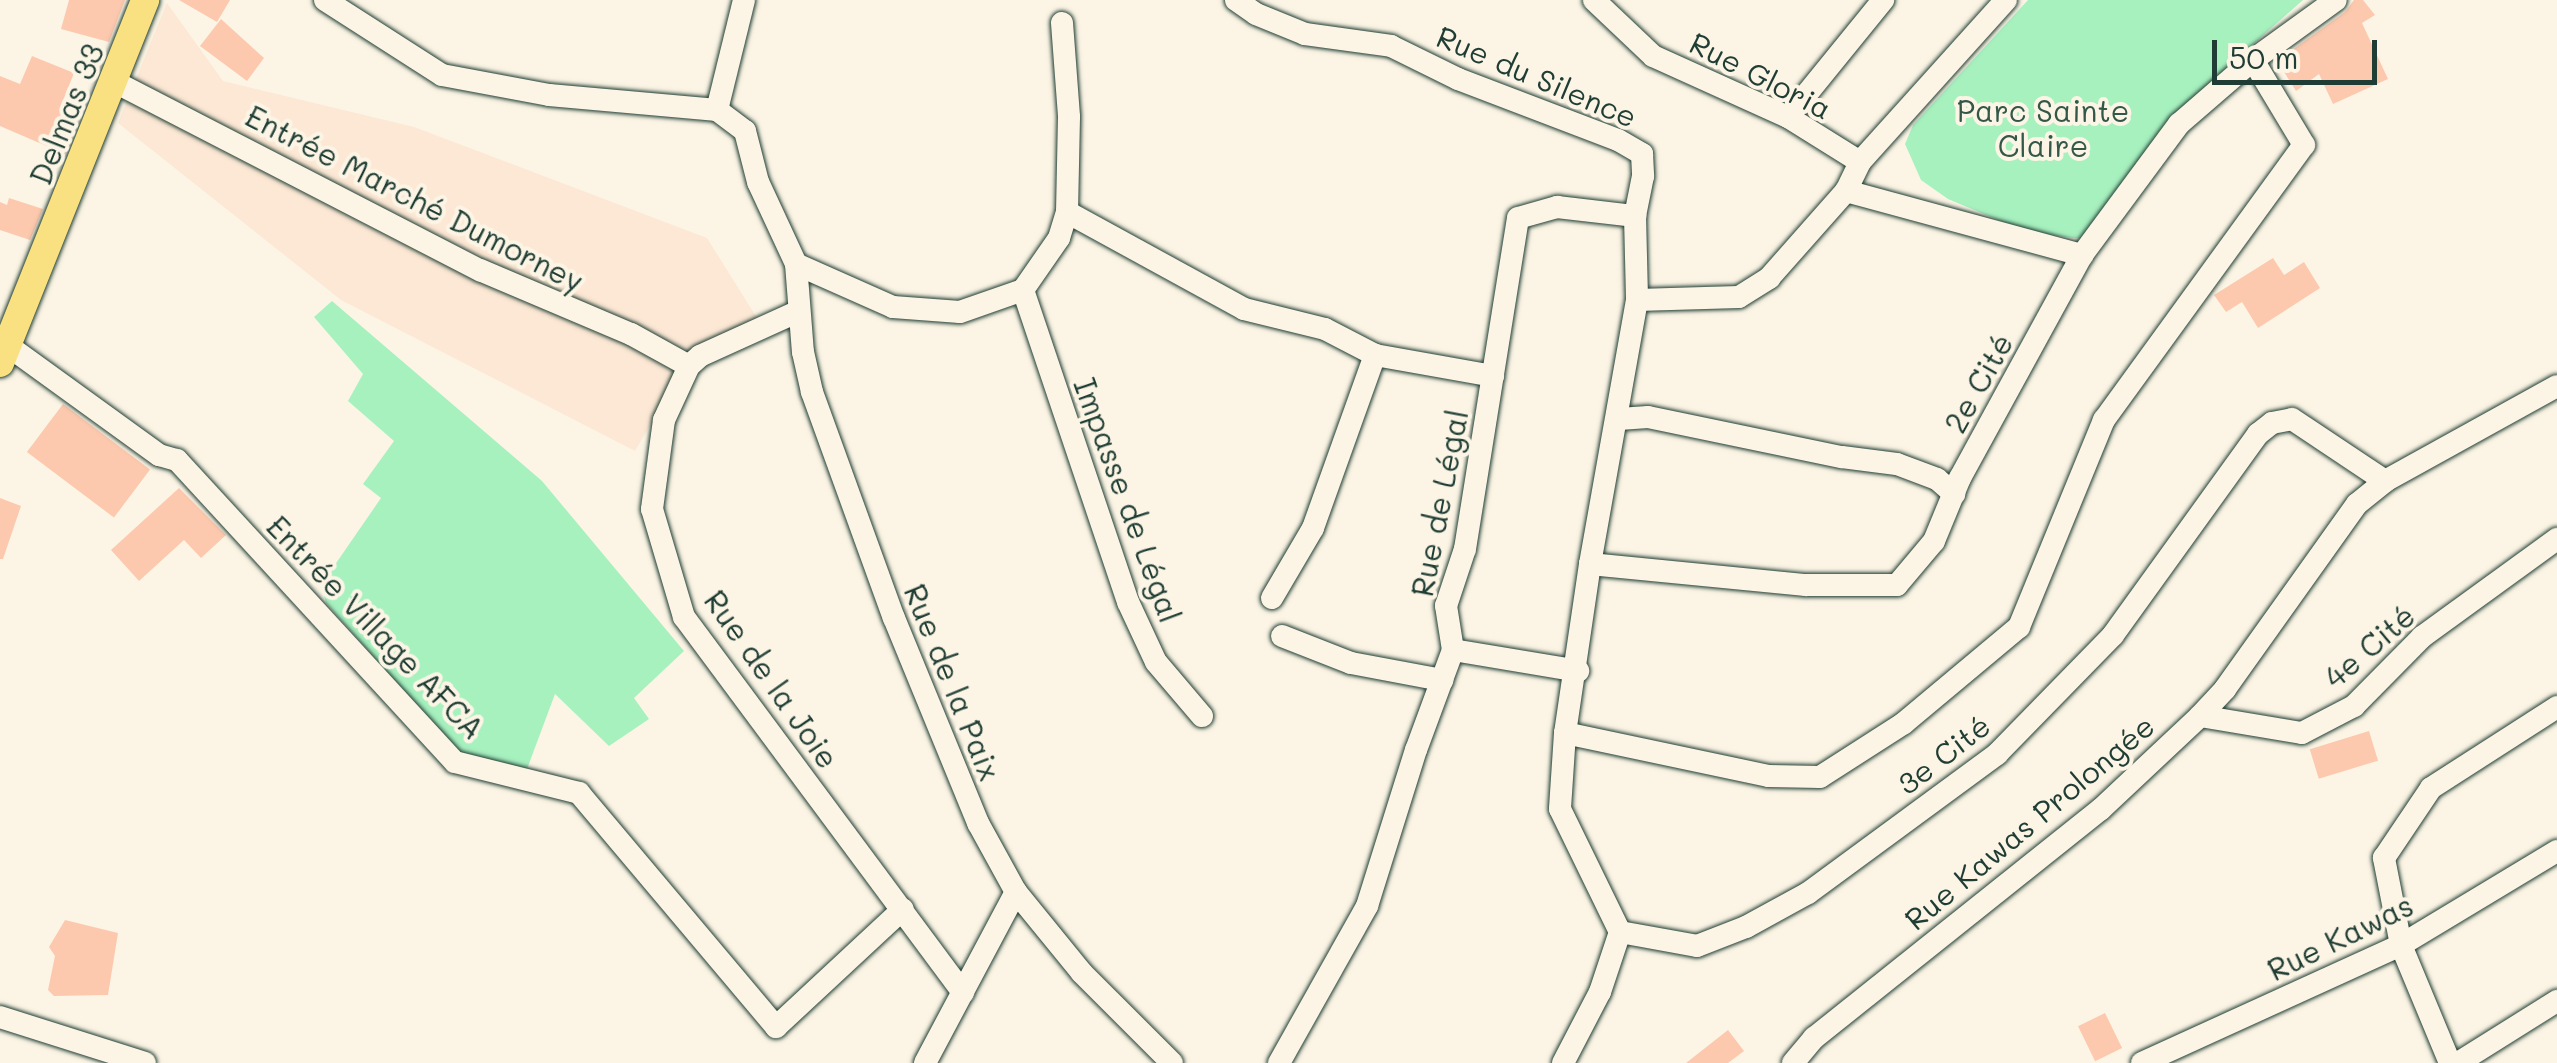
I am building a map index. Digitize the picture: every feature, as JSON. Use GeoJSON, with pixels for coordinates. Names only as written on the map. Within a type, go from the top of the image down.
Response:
{"type":"FeatureCollection","features":[{"type":"Feature","properties":{"kind":"main road","name":"Delmas 33"},"geometry":{"type":"LineString","coordinates":[[4,354],[145,0]]}},
{"type":"Feature","properties":{"kind":"street"},"geometry":{"type":"LineString","coordinates":[[324,0],[442,75],[548,96],[717,110],[745,131],[758,182],[796,264],[894,306],[960,312],[1023,290],[1059,238],[1067,212],[1069,117],[1062,23]]}},
{"type":"Feature","properties":{"kind":"street"},"geometry":{"type":"LineString","coordinates":[[717,110],[744,0]]}},
{"type":"Feature","properties":{"kind":"street","name":"Rue du Silence"},"geometry":{"type":"LineString","coordinates":[[1236,0],[1256,14],[1305,34],[1392,46],[1549,118],[1618,140],[1642,154],[1643,176],[1636,216]]}},
{"type":"Feature","properties":{"kind":"street"},"geometry":{"type":"LineString","coordinates":[[1788,117],[1883,0]]}},
{"type":"Feature","properties":{"kind":"street"},"geometry":{"type":"LineString","coordinates":[[1636,295],[1738,297],[1769,278],[1846,191],[1860,162],[2006,0]]}},
{"type":"Feature","properties":{"kind":"street","name":"2e Cité"},"geometry":{"type":"LineString","coordinates":[[1590,564],[1806,584],[1896,584],[1934,541],[1954,494],[2082,256],[2179,124],[2253,60],[2336,0]]}},
{"type":"Feature","properties":{"kind":"street","name":"Rue Gloria"},"geometry":{"type":"LineString","coordinates":[[1605,4],[1653,56],[1788,117],[1860,162]]}},
{"type":"Feature","properties":{"kind":"street","name":"3e Cité"},"geometry":{"type":"LineString","coordinates":[[1565,733],[1769,776],[1820,777],[1904,723],[2019,627],[2104,420],[2304,146],[2253,60]]}},
{"type":"Feature","properties":{"kind":"street","name":"Entrée Marché Dumorney"},"geometry":{"type":"LineString","coordinates":[[115,82],[480,270],[631,334],[690,366]]}},
{"type":"Feature","properties":{"kind":"street"},"geometry":{"type":"LineString","coordinates":[[1846,191],[2082,256]]}},
{"type":"Feature","properties":{"kind":"street","name":"Rue de Légal"},"geometry":{"type":"LineString","coordinates":[[1279,1063],[1367,906],[1454,650],[1446,606],[1466,548],[1518,218],[1557,207],[1636,216]]}},
{"type":"Feature","properties":{"kind":"street"},"geometry":{"type":"LineString","coordinates":[[1067,212],[1244,309],[1325,329],[1375,355],[1493,376]]}},
{"type":"Feature","properties":{"kind":"street"},"geometry":{"type":"LineString","coordinates":[[1563,1063],[1600,992],[1620,932],[1560,809],[1565,733],[1636,295],[1636,216]]}},
{"type":"Feature","properties":{"kind":"street","name":"Rue de la Paix"},"geometry":{"type":"LineString","coordinates":[[796,264],[798,311],[812,392],[950,764],[1016,892],[1082,973],[1172,1063]]}},
{"type":"Feature","properties":{"kind":"street","name":"Impasse de Légal"},"geometry":{"type":"LineString","coordinates":[[1023,290],[1128,602],[1156,662],[1202,716]]}},
{"type":"Feature","properties":{"kind":"street"},"geometry":{"type":"LineString","coordinates":[[690,366],[700,356],[798,311]]}},
{"type":"Feature","properties":{"kind":"street","name":"Entrée Village AFCA"},"geometry":{"type":"LineString","coordinates":[[4,354],[158,456],[177,460],[456,762],[580,793],[776,1027],[903,909]]}},
{"type":"Feature","properties":{"kind":"street"},"geometry":{"type":"LineString","coordinates":[[1272,598],[1312,528],[1375,355]]}},
{"type":"Feature","properties":{"kind":"street","name":"Rue de la Joie"},"geometry":{"type":"LineString","coordinates":[[690,366],[664,420],[652,509],[684,617],[963,993]]}},
{"type":"Feature","properties":{"kind":"street","name":"Rue Kawas Prolongée"},"geometry":{"type":"LineString","coordinates":[[1792,1063],[1814,1038],[2100,810],[2200,716],[2225,688],[2357,504],[2385,481],[2557,386]]}},
{"type":"Feature","properties":{"kind":"street"},"geometry":{"type":"LineString","coordinates":[[1619,418],[1648,417],[1842,457],[1896,464],[1936,478],[1954,494]]}},
{"type":"Feature","properties":{"kind":"street","name":"3e Cité"},"geometry":{"type":"LineString","coordinates":[[1620,932],[1697,946],[1746,927],[1808,893],[1997,754],[2114,634],[2258,434],[2272,422],[2292,418],[2385,481]]}},
{"type":"Feature","properties":{"kind":"street","name":"4e Cité"},"geometry":{"type":"LineString","coordinates":[[2200,716],[2302,733],[2354,706],[2422,637],[2557,540]]}},
{"type":"Feature","properties":{"kind":"street"},"geometry":{"type":"LineString","coordinates":[[1282,636],[1351,663],[1442,680]]}},
{"type":"Feature","properties":{"kind":"street"},"geometry":{"type":"LineString","coordinates":[[1454,650],[1578,670]]}},
{"type":"Feature","properties":{"kind":"street"},"geometry":{"type":"LineString","coordinates":[[2557,706],[2431,788],[2384,858],[2401,944],[2454,1063],[2557,1002]]}},
{"type":"Feature","properties":{"kind":"street","name":"Rue Kawas"},"geometry":{"type":"LineString","coordinates":[[2142,1063],[2401,944],[2557,851]]}},
{"type":"Feature","properties":{"kind":"street"},"geometry":{"type":"LineString","coordinates":[[925,1063],[1016,892]]}},
{"type":"Feature","properties":{"kind":"street"},"geometry":{"type":"LineString","coordinates":[[0,1017],[145,1063]]}},
{"type":"Feature","properties":{"kind":"shaded area"},"geometry":{"type":"Polygon","coordinates":[[[167,3],[223,81],[414,127],[707,238],[757,318],[693,351],[635,451],[341,300],[118,123],[167,3]]]}},
{"type":"Feature","properties":{"kind":"green space","name":"Parc Sainte Claire"},"geometry":{"type":"Polygon","coordinates":[[[2028,0],[2303,0],[2174,114],[2082,239],[2027,232],[1948,199],[1921,180],[1905,144],[1913,125],[2028,0]]]}},
{"type":"Feature","properties":{"kind":"green space"},"geometry":{"type":"Polygon","coordinates":[[[332,301],[542,481],[684,651],[634,698],[649,719],[609,746],[555,694],[527,769],[459,752],[326,603],[321,585],[381,498],[363,484],[394,441],[348,401],[363,374],[314,317],[332,301]]]}},
{"type":"Feature","properties":{"kind":"building"},"geometry":{"type":"Polygon","coordinates":[[[69,0],[125,0],[109,42],[61,29],[69,0]]]}},
{"type":"Feature","properties":{"kind":"building"},"geometry":{"type":"Polygon","coordinates":[[[179,0],[230,0],[217,22],[179,0]]]}},
{"type":"Feature","properties":{"kind":"building"},"geometry":{"type":"Polygon","coordinates":[[[2354,0],[2363,0],[2375,15],[2362,23],[2388,79],[2333,104],[2319,74],[2296,91],[2277,61],[2345,12],[2354,0]]]}},
{"type":"Feature","properties":{"kind":"building"},"geometry":{"type":"Polygon","coordinates":[[[221,19],[264,58],[247,81],[200,46],[221,19]]]}},
{"type":"Feature","properties":{"kind":"building"},"geometry":{"type":"Polygon","coordinates":[[[32,56],[74,73],[60,108],[80,116],[65,154],[0,126],[0,76],[20,84],[32,56]]]}},
{"type":"Feature","properties":{"kind":"building"},"geometry":{"type":"Polygon","coordinates":[[[9,198],[43,209],[30,240],[0,230],[0,202],[7,205],[9,198]]]}},
{"type":"Feature","properties":{"kind":"building"},"geometry":{"type":"Polygon","coordinates":[[[2273,258],[2284,275],[2304,262],[2320,288],[2258,328],[2242,302],[2226,312],[2214,295],[2273,258]]]}},
{"type":"Feature","properties":{"kind":"building"},"geometry":{"type":"Polygon","coordinates":[[[63,404],[150,470],[114,518],[27,452],[63,404]]]}},
{"type":"Feature","properties":{"kind":"building"},"geometry":{"type":"Polygon","coordinates":[[[179,488],[226,535],[201,558],[184,540],[139,581],[111,550],[179,488]]]}},
{"type":"Feature","properties":{"kind":"building"},"geometry":{"type":"Polygon","coordinates":[[[0,498],[21,506],[3,559],[0,559],[0,498]]]}},
{"type":"Feature","properties":{"kind":"building"},"geometry":{"type":"Polygon","coordinates":[[[2369,731],[2378,761],[2319,779],[2310,749],[2369,731]]]}},
{"type":"Feature","properties":{"kind":"building"},"geometry":{"type":"Polygon","coordinates":[[[65,920],[118,933],[108,995],[54,996],[48,990],[55,956],[49,947],[65,920]]]}},
{"type":"Feature","properties":{"kind":"building"},"geometry":{"type":"Polygon","coordinates":[[[2105,1013],[2122,1048],[2095,1061],[2078,1026],[2105,1013]]]}},
{"type":"Feature","properties":{"kind":"building"},"geometry":{"type":"Polygon","coordinates":[[[1728,1030],[1744,1051],[1728,1063],[1686,1063],[1728,1030]]]}}]}
